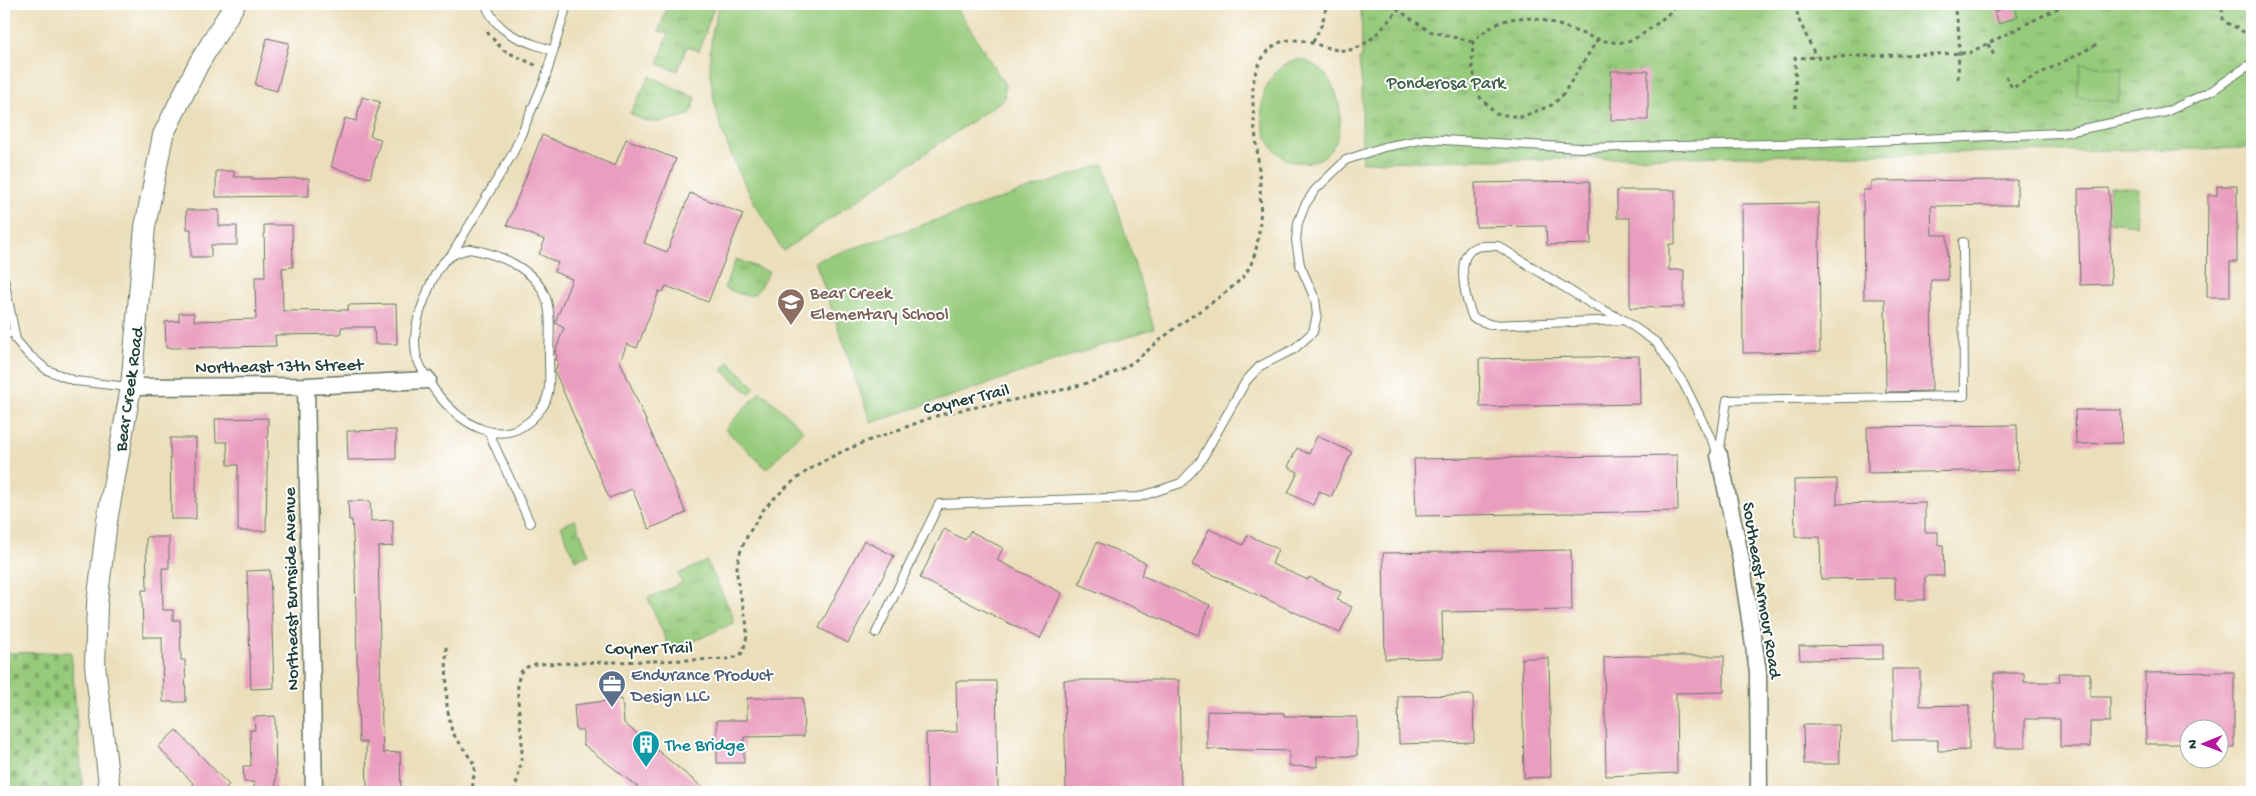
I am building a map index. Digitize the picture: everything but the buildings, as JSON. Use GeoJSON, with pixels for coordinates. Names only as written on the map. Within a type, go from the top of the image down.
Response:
{"type":"FeatureCollection","features":[{"type":"Feature","properties":{"kind":"street","name":"Bear Creek Road"},"geometry":{"type":"LineString","coordinates":[[110,792],[95,665],[96,604],[107,522],[131,387],[145,227],[163,135],[199,63],[235,4]]}},
{"type":"Feature","properties":{"kind":"street","name":"Northeast 13th Street"},"geometry":{"type":"LineString","coordinates":[[131,387],[306,386],[428,380]]}},
{"type":"Feature","properties":{"kind":"street","name":"Northeast Burnside Avenue"},"geometry":{"type":"LineString","coordinates":[[306,386],[314,792]]}},
{"type":"Feature","properties":{"kind":"street","name":"Southeast Armour Road"},"geometry":{"type":"LineString","coordinates":[[1719,455],[1741,560],[1758,672],[1759,792]]}},
{"type":"Feature","properties":{"kind":"lane"},"geometry":{"type":"LineString","coordinates":[[485,4],[495,24],[503,31],[553,51]]}},
{"type":"Feature","properties":{"kind":"lane"},"geometry":{"type":"LineString","coordinates":[[452,254],[513,153],[545,79],[567,4]]}},
{"type":"Feature","properties":{"kind":"lane"},"geometry":{"type":"LineString","coordinates":[[876,632],[939,504],[1139,497],[1181,483],[1200,462],[1246,381],[1260,366],[1294,349],[1313,332],[1317,315],[1315,299],[1300,265],[1296,240],[1298,223],[1315,190],[1346,160],[1384,147],[1426,139],[1580,148],[1822,143],[2062,133],[2166,112],[2213,90],[2252,63]]}},
{"type":"Feature","properties":{"kind":"lane"},"geometry":{"type":"LineString","coordinates":[[1719,455],[1727,400],[1964,396],[1963,242]]}},
{"type":"Feature","properties":{"kind":"lane"},"geometry":{"type":"LineString","coordinates":[[1624,320],[1492,325],[1473,318],[1466,300],[1464,262],[1469,252],[1481,246],[1498,246],[1593,305],[1624,320],[1657,343],[1684,384],[1719,455]]}},
{"type":"Feature","properties":{"kind":"lane"},"geometry":{"type":"LineString","coordinates":[[470,249],[483,251],[518,266],[530,274],[540,285],[546,298],[549,313],[549,393],[542,408],[531,420],[517,429],[500,433],[488,432],[469,425],[456,414],[428,380],[416,356],[415,334],[418,316],[437,269],[445,258],[452,254],[470,249]]}},
{"type":"Feature","properties":{"kind":"lane"},"geometry":{"type":"LineString","coordinates":[[4,279],[16,340],[47,370],[75,381],[131,387]]}},
{"type":"Feature","properties":{"kind":"lane"},"geometry":{"type":"LineString","coordinates":[[4,335],[14,332]]}},
{"type":"Feature","properties":{"kind":"lane"},"geometry":{"type":"LineString","coordinates":[[488,432],[530,523]]}},
{"type":"Feature","properties":{"kind":"path"},"geometry":{"type":"LineString","coordinates":[[1313,42],[1322,24],[1327,4]]}},
{"type":"Feature","properties":{"kind":"path"},"geometry":{"type":"LineString","coordinates":[[1390,4],[1429,31],[1473,42]]}},
{"type":"Feature","properties":{"kind":"path","name":"Coyner Trail"},"geometry":{"type":"LineString","coordinates":[[514,792],[521,769],[522,748],[518,683],[520,673],[527,667],[536,664],[728,659],[740,656],[746,647],[748,630],[736,572],[739,555],[764,508],[801,473],[831,456],[946,413],[1027,399],[1102,378],[1132,364],[1170,332],[1219,298],[1243,278],[1256,254],[1261,207],[1252,91],[1260,62],[1274,46],[1295,40],[1348,50],[1357,47],[1369,40],[1402,4]]}},
{"type":"Feature","properties":{"kind":"path"},"geometry":{"type":"LineString","coordinates":[[1598,39],[1562,96],[1552,105],[1521,117],[1496,114],[1479,96],[1472,65],[1473,42],[1483,32],[1505,19],[1542,18],[1598,39],[1623,42],[1641,35],[1680,4]]}},
{"type":"Feature","properties":{"kind":"path"},"geometry":{"type":"LineString","coordinates":[[1796,4],[1798,18],[1816,58]]}},
{"type":"Feature","properties":{"kind":"path"},"geometry":{"type":"LineString","coordinates":[[1951,4],[1956,11],[1958,81]]}},
{"type":"Feature","properties":{"kind":"path"},"geometry":{"type":"LineString","coordinates":[[1796,108],[1795,58],[1968,53],[2066,4]]}},
{"type":"Feature","properties":{"kind":"path"},"geometry":{"type":"LineString","coordinates":[[2198,4],[2222,9],[2225,22],[2241,30],[2252,40]]}},
{"type":"Feature","properties":{"kind":"path"},"geometry":{"type":"LineString","coordinates":[[1988,44],[1995,57]]}},
{"type":"Feature","properties":{"kind":"path"},"geometry":{"type":"LineString","coordinates":[[2006,76],[2012,88],[2098,44]]}},
{"type":"Feature","properties":{"kind":"path"},"geometry":{"type":"LineString","coordinates":[[446,647],[447,707],[452,732],[475,765],[472,792]]}},
{"type":"Feature","properties":{"kind":"green space"},"geometry":{"type":"Polygon","coordinates":[[[668,4],[715,4],[699,51],[687,46],[678,71],[658,64],[668,34],[659,31],[668,4]]]}},
{"type":"Feature","properties":{"kind":"green space"},"geometry":{"type":"Polygon","coordinates":[[[720,4],[955,4],[1005,85],[1004,99],[783,251],[735,164],[723,133],[714,101],[710,68],[712,36],[720,4]]]}},
{"type":"Feature","properties":{"kind":"green space","name":"Ponderosa Park"},"geometry":{"type":"Polygon","coordinates":[[[1361,4],[2252,4],[2252,148],[1362,162],[1362,86],[1359,59],[1362,57],[1361,4]]]}},
{"type":"Feature","properties":{"kind":"green space"},"geometry":{"type":"Polygon","coordinates":[[[1296,59],[1314,65],[1328,78],[1337,96],[1340,116],[1338,135],[1330,150],[1316,160],[1296,162],[1281,156],[1271,144],[1263,124],[1262,101],[1270,80],[1277,71],[1285,64],[1296,59]]]}},
{"type":"Feature","properties":{"kind":"green space"},"geometry":{"type":"Polygon","coordinates":[[[2081,64],[2122,69],[2118,102],[2077,97],[2081,64]]]}},
{"type":"Feature","properties":{"kind":"green space"},"geometry":{"type":"Polygon","coordinates":[[[650,76],[696,98],[690,115],[653,122],[630,113],[650,76]]]}},
{"type":"Feature","properties":{"kind":"green space"},"geometry":{"type":"Polygon","coordinates":[[[1104,164],[1154,328],[871,423],[815,261],[1104,164]]]}},
{"type":"Feature","properties":{"kind":"green space"},"geometry":{"type":"Polygon","coordinates":[[[2110,186],[2139,188],[2136,225],[2106,222],[2110,186]]]}},
{"type":"Feature","properties":{"kind":"green space"},"geometry":{"type":"Polygon","coordinates":[[[736,259],[769,272],[756,293],[748,296],[724,288],[736,259]]]}},
{"type":"Feature","properties":{"kind":"green space"},"geometry":{"type":"Polygon","coordinates":[[[729,362],[755,387],[749,394],[722,370],[729,362]]]}},
{"type":"Feature","properties":{"kind":"green space"},"geometry":{"type":"Polygon","coordinates":[[[761,391],[803,430],[767,469],[725,429],[761,391]]]}},
{"type":"Feature","properties":{"kind":"green space"},"geometry":{"type":"Polygon","coordinates":[[[575,520],[589,555],[575,560],[561,526],[575,520]]]}},
{"type":"Feature","properties":{"kind":"green space"},"geometry":{"type":"Polygon","coordinates":[[[707,561],[732,614],[733,623],[671,652],[648,598],[682,583],[678,574],[707,561]]]}},
{"type":"Feature","properties":{"kind":"green space"},"geometry":{"type":"Polygon","coordinates":[[[71,652],[83,792],[4,792],[4,653],[71,652]]]}},
{"type":"Feature","properties":{"kind":"place","name":"Bear Creek Elementary School"},"geometry":{"type":"Point","coordinates":[791,326]}},
{"type":"Feature","properties":{"kind":"place","name":"Endurance Product Design LLC"},"geometry":{"type":"Point","coordinates":[612,708]}},
{"type":"Feature","properties":{"kind":"place","name":"The Bridge"},"geometry":{"type":"Point","coordinates":[646,768]}}]}
